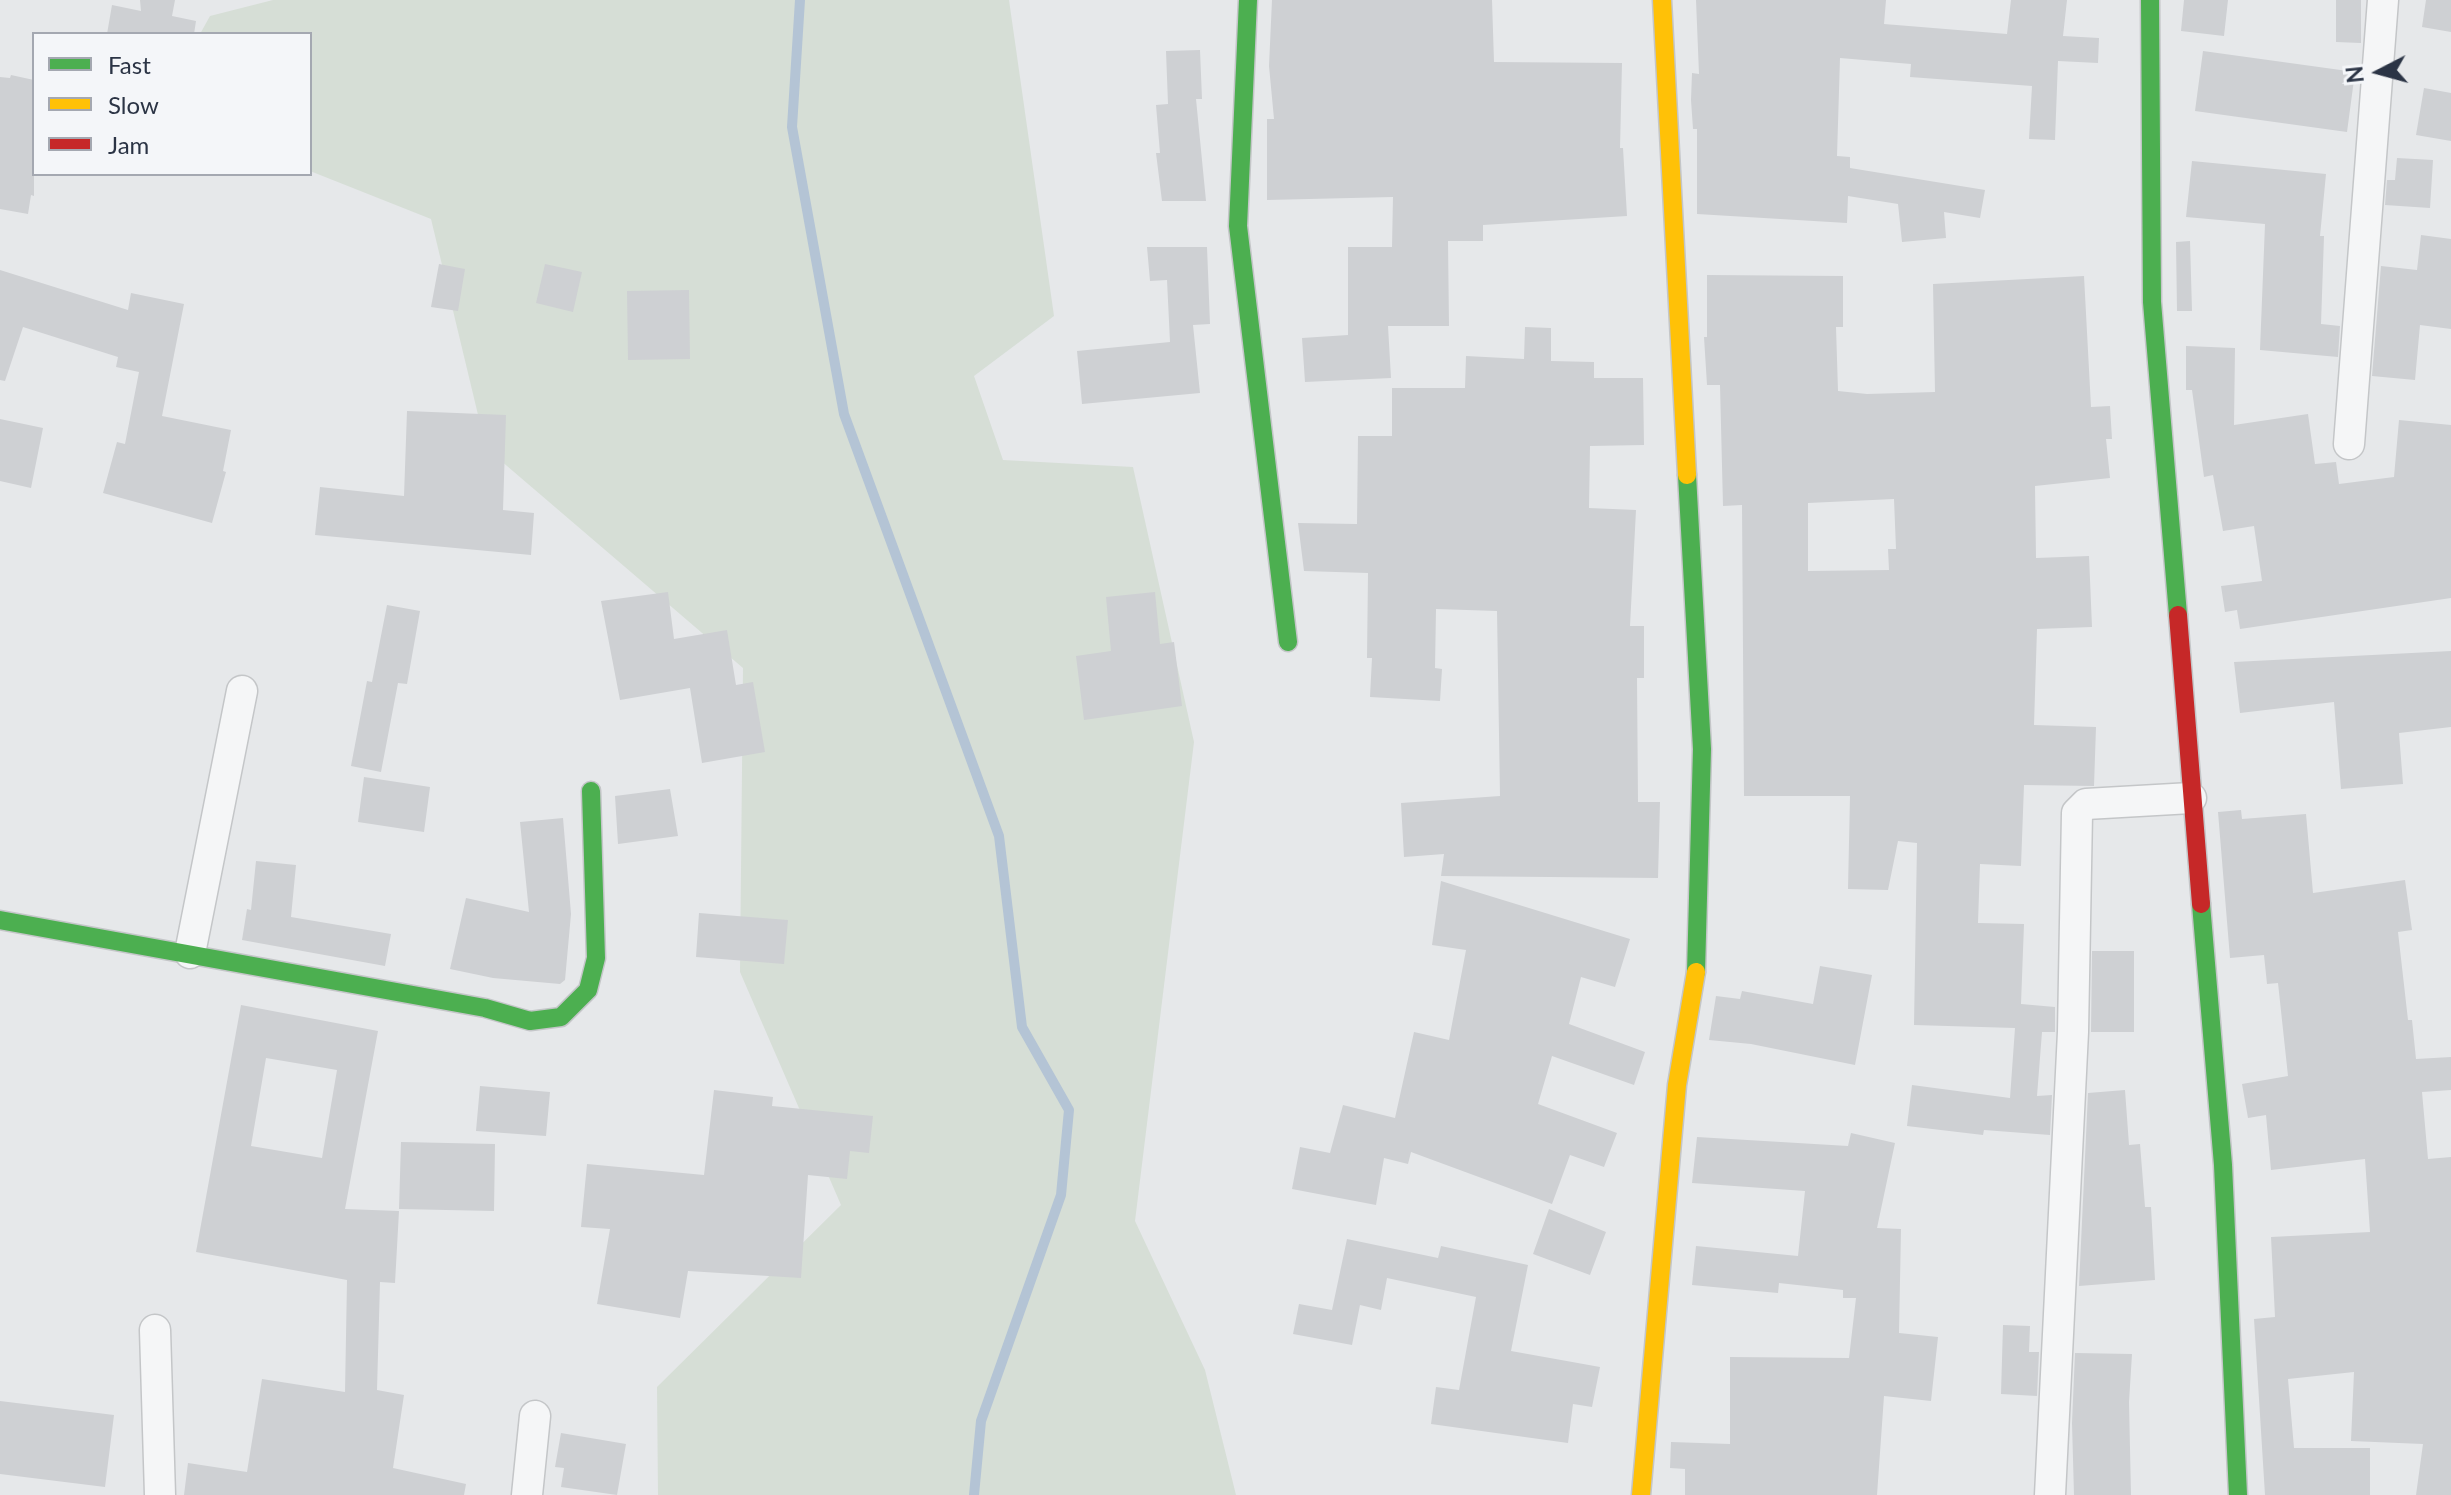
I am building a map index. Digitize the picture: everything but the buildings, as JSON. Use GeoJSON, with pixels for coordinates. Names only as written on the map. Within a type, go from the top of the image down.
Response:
{"type":"FeatureCollection","features":[{"type":"Feature","properties":{"kind":"street"},"geometry":{"type":"LineString","coordinates":[[1248,0],[1238,226],[1288,642]]}},
{"type":"Feature","properties":{"kind":"street"},"geometry":{"type":"LineString","coordinates":[[1641,1495],[1677,1085],[1697,967],[1702,749],[1662,0]]}},
{"type":"Feature","properties":{"kind":"street"},"geometry":{"type":"LineString","coordinates":[[2150,0],[2152,302],[2223,1165],[2238,1495]]}},
{"type":"Feature","properties":{"kind":"street"},"geometry":{"type":"LineString","coordinates":[[2349,444],[2383,0]]}},
{"type":"Feature","properties":{"kind":"street"},"geometry":{"type":"LineString","coordinates":[[190,953],[242,691]]}},
{"type":"Feature","properties":{"kind":"street"},"geometry":{"type":"LineString","coordinates":[[0,920],[485,1008],[530,1021],[561,1017],[588,990],[596,958],[591,791]]}},
{"type":"Feature","properties":{"kind":"street"},"geometry":{"type":"LineString","coordinates":[[2050,1495],[2073,1032],[2077,813],[2086,804],[2191,798]]}},
{"type":"Feature","properties":{"kind":"street"},"geometry":{"type":"LineString","coordinates":[[155,1330],[160,1495]]}},
{"type":"Feature","properties":{"kind":"street"},"geometry":{"type":"LineString","coordinates":[[527,1495],[535,1416]]}},
{"type":"Feature","properties":{"kind":"shaded area"},"geometry":{"type":"Polygon","coordinates":[[[273,0],[1009,0],[1054,316],[974,376],[1003,460],[1133,467],[1194,742],[1135,1221],[1205,1370],[1236,1495],[658,1495],[657,1387],[841,1205],[740,972],[743,668],[486,448],[431,219],[312,172],[312,32],[201,32],[210,16],[273,0]]]}},
{"type":"Feature","properties":{"kind":"waterway"},"geometry":{"type":"LineString","coordinates":[[800,0],[792,127],[844,414],[999,836],[1022,1027],[1069,1110],[1061,1195],[981,1421],[974,1495]]}},
{"type":"Feature","properties":{"kind":"traffic: fast"},"geometry":{"type":"LineString","coordinates":[[1248,0],[1238,226],[1288,642]]}},
{"type":"Feature","properties":{"kind":"traffic: fast"},"geometry":{"type":"LineString","coordinates":[[2150,0],[2152,302],[2178,615]]}},
{"type":"Feature","properties":{"kind":"traffic: fast"},"geometry":{"type":"LineString","coordinates":[[1687,475],[1702,749],[1696,972]]}},
{"type":"Feature","properties":{"kind":"traffic: fast"},"geometry":{"type":"LineString","coordinates":[[0,920],[485,1008],[530,1021],[561,1017],[588,990],[596,958],[591,791]]}},
{"type":"Feature","properties":{"kind":"traffic: fast"},"geometry":{"type":"LineString","coordinates":[[2201,904],[2223,1165],[2238,1495]]}},
{"type":"Feature","properties":{"kind":"traffic: slow"},"geometry":{"type":"LineString","coordinates":[[1662,0],[1687,475]]}},
{"type":"Feature","properties":{"kind":"traffic: slow"},"geometry":{"type":"LineString","coordinates":[[1641,1495],[1677,1085],[1696,972]]}},
{"type":"Feature","properties":{"kind":"traffic: jam"},"geometry":{"type":"LineString","coordinates":[[2178,615],[2201,904]]}}]}
